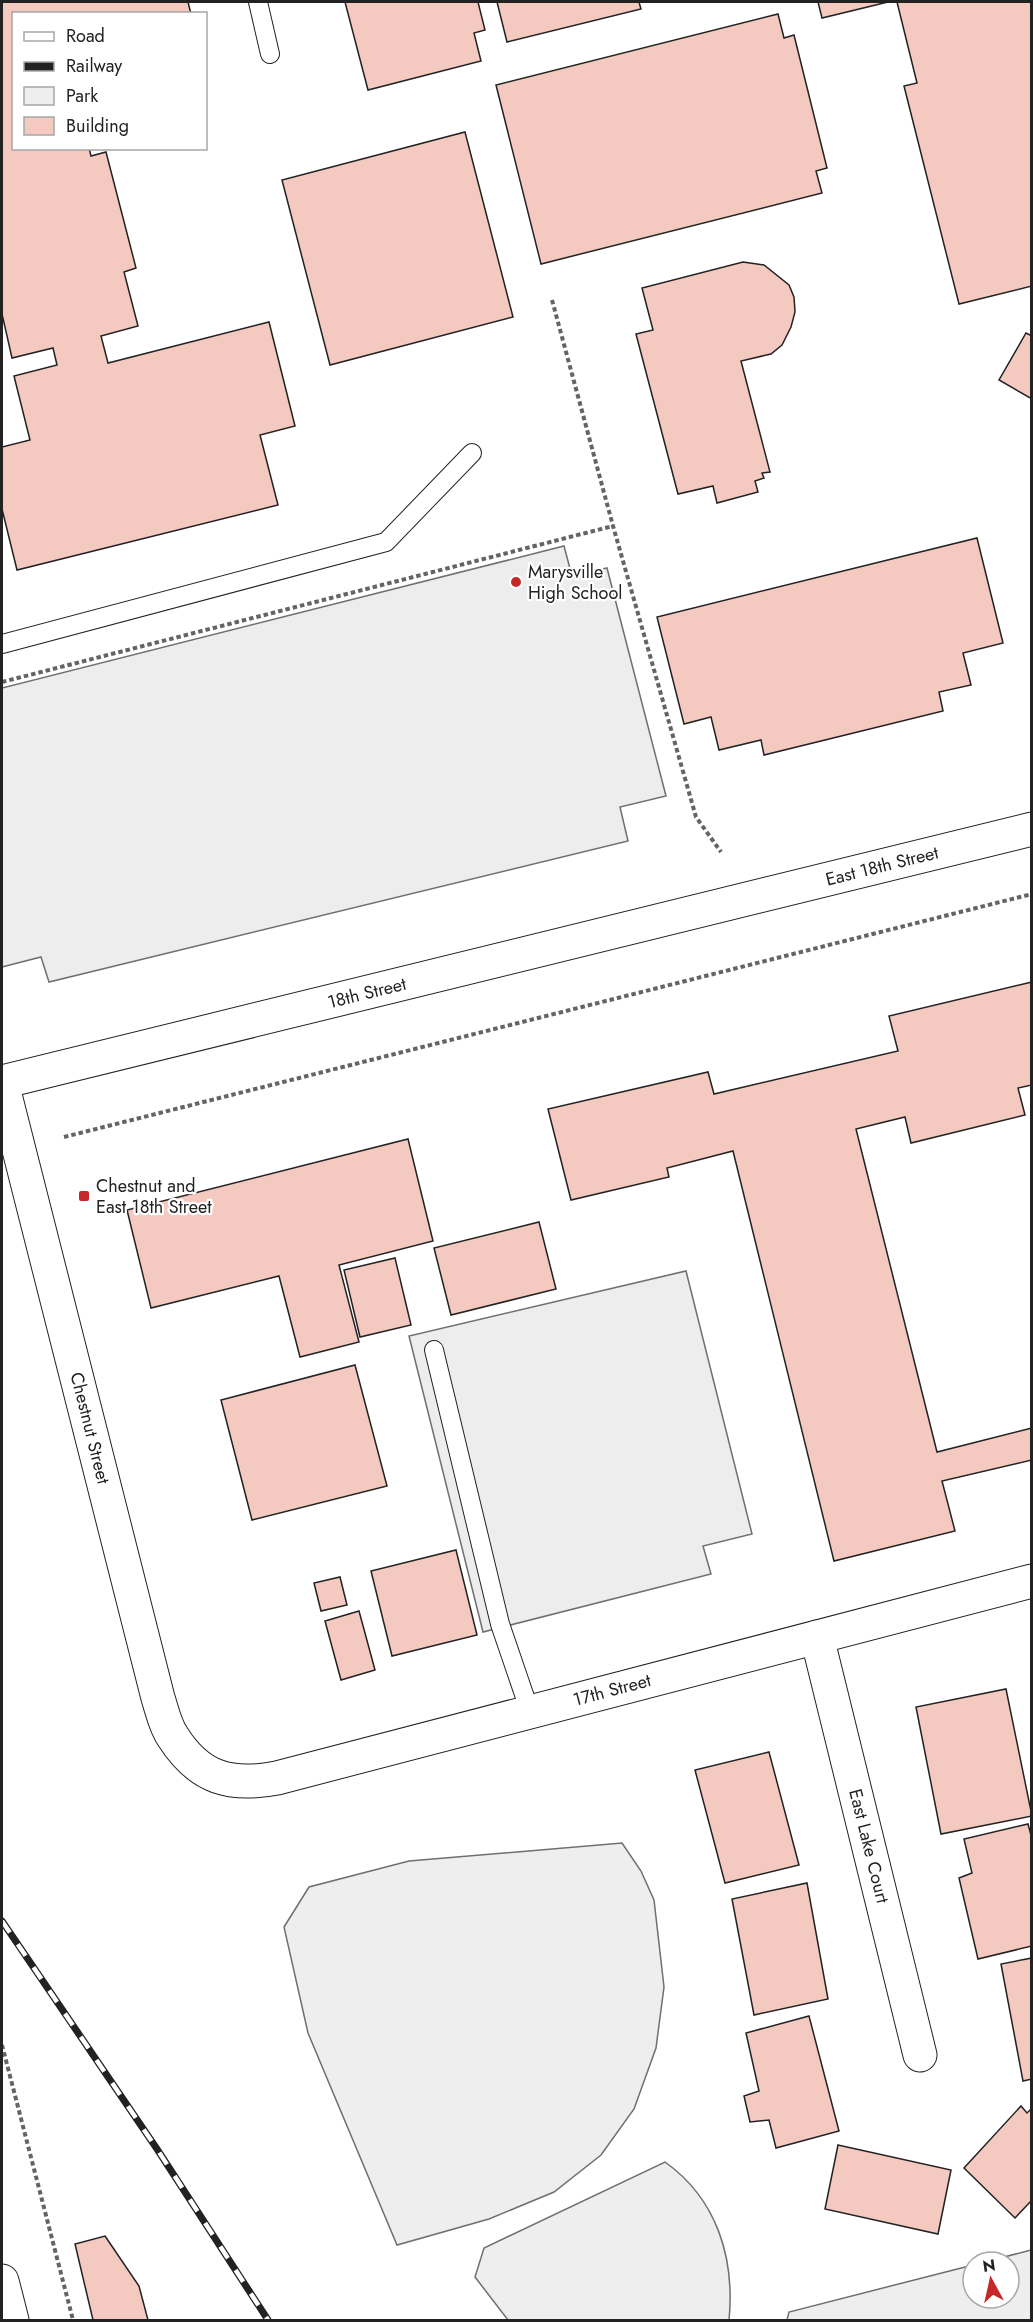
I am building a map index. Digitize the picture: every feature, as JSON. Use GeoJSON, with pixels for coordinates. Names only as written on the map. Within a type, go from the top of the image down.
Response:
{"type":"FeatureCollection","features":[{"type":"Feature","properties":{"kind":"main road","name":"East 18th Street"},"geometry":{"type":"LineString","coordinates":[[733,904],[1032,829]]}},
{"type":"Feature","properties":{"kind":"main road","name":"18th Street"},"geometry":{"type":"LineString","coordinates":[[2,1083],[733,904]]}},
{"type":"Feature","properties":{"kind":"main road","name":"Chestnut Street"},"geometry":{"type":"LineString","coordinates":[[2,1083],[158,1698],[171,1736],[195,1764]]}},
{"type":"Feature","properties":{"kind":"main road","name":"17th Street"},"geometry":{"type":"LineString","coordinates":[[195,1764],[225,1780],[251,1783],[1032,1581]]}},
{"type":"Feature","properties":{"kind":"main road","name":"East Lake Court"},"geometry":{"type":"LineString","coordinates":[[817,1637],[920,2055]]}},
{"type":"Feature","properties":{"kind":"main road"},"geometry":{"type":"LineString","coordinates":[[2,2281],[12,2320]]}},
{"type":"Feature","properties":{"kind":"lane"},"geometry":{"type":"LineString","coordinates":[[258,2],[270,54]]}},
{"type":"Feature","properties":{"kind":"lane"},"geometry":{"type":"LineString","coordinates":[[2,644],[386,542],[472,453]]}},
{"type":"Feature","properties":{"kind":"lane"},"geometry":{"type":"LineString","coordinates":[[434,1350],[500,1624],[530,1712]]}},
{"type":"Feature","properties":{"kind":"path"},"geometry":{"type":"LineString","coordinates":[[552,300],[613,526],[696,817],[721,852]]}},
{"type":"Feature","properties":{"kind":"path"},"geometry":{"type":"LineString","coordinates":[[2,682],[613,526]]}},
{"type":"Feature","properties":{"kind":"path"},"geometry":{"type":"LineString","coordinates":[[64,1137],[1032,894]]}},
{"type":"Feature","properties":{"kind":"path"},"geometry":{"type":"LineString","coordinates":[[2,2045],[73,2320]]}},
{"type":"Feature","properties":{"kind":"green space"},"geometry":{"type":"Polygon","coordinates":[[[622,1843],[641,1871],[654,1900],[664,1987],[656,2048],[634,2109],[601,2155],[554,2192],[489,2219],[397,2245],[308,2033],[284,1927],[309,1887],[409,1861],[622,1843]]]}},
{"type":"Feature","properties":{"kind":"green space"},"geometry":{"type":"Polygon","coordinates":[[[665,2162],[698,2194],[719,2232],[729,2274],[729,2320],[508,2320],[475,2277],[484,2248],[665,2162]]]}},
{"type":"Feature","properties":{"kind":"green space"},"geometry":{"type":"Polygon","coordinates":[[[1031,2250],[1031,2320],[787,2320],[789,2312],[961,2268],[961,2310],[1021,2310],[1021,2253],[1031,2250]]]}},
{"type":"Feature","properties":{"kind":"shaded area"},"geometry":{"type":"Polygon","coordinates":[[[564,546],[572,576],[607,568],[666,796],[620,807],[628,841],[49,982],[41,957],[2,967],[2,688],[564,546]]]}},
{"type":"Feature","properties":{"kind":"shaded area"},"geometry":{"type":"Polygon","coordinates":[[[686,1271],[752,1534],[703,1546],[711,1574],[483,1632],[409,1336],[686,1271]]]}},
{"type":"Feature","properties":{"kind":"building"},"geometry":{"type":"Polygon","coordinates":[[[2,2],[188,2],[190,12],[12,12],[12,150],[90,150],[91,156],[106,152],[136,268],[124,272],[138,326],[101,336],[108,363],[269,322],[295,426],[260,435],[278,505],[17,570],[2,509],[2,447],[30,440],[14,376],[57,365],[53,348],[12,358],[2,314],[2,2]]]}},
{"type":"Feature","properties":{"kind":"building"},"geometry":{"type":"Polygon","coordinates":[[[345,2],[478,2],[485,30],[474,33],[481,61],[368,90],[345,2]]]}},
{"type":"Feature","properties":{"kind":"building"},"geometry":{"type":"Polygon","coordinates":[[[497,2],[639,2],[641,9],[507,42],[497,2]]]}},
{"type":"Feature","properties":{"kind":"building"},"geometry":{"type":"Polygon","coordinates":[[[818,2],[888,2],[822,18],[818,2]]]}},
{"type":"Feature","properties":{"kind":"building"},"geometry":{"type":"Polygon","coordinates":[[[897,2],[1032,2],[1032,286],[959,304],[904,86],[917,83],[897,2]]]}},
{"type":"Feature","properties":{"kind":"building"},"geometry":{"type":"Polygon","coordinates":[[[778,14],[784,38],[794,35],[827,168],[816,171],[822,193],[541,264],[496,85],[778,14]]]}},
{"type":"Feature","properties":{"kind":"building"},"geometry":{"type":"Polygon","coordinates":[[[465,132],[513,317],[330,365],[282,180],[465,132]]]}},
{"type":"Feature","properties":{"kind":"building"},"geometry":{"type":"Polygon","coordinates":[[[743,262],[764,265],[789,285],[794,297],[795,312],[782,345],[771,354],[741,361],[770,472],[762,473],[764,478],[755,481],[758,492],[717,503],[713,486],[678,494],[636,334],[653,330],[642,288],[743,262]]]}},
{"type":"Feature","properties":{"kind":"building"},"geometry":{"type":"Polygon","coordinates":[[[1026,333],[1032,336],[1032,399],[999,380],[1026,333]]]}},
{"type":"Feature","properties":{"kind":"building"},"geometry":{"type":"Polygon","coordinates":[[[977,538],[1003,643],[963,653],[971,685],[939,692],[943,711],[764,755],[761,740],[719,750],[711,717],[684,724],[657,617],[977,538]]]}},
{"type":"Feature","properties":{"kind":"building"},"geometry":{"type":"Polygon","coordinates":[[[1032,982],[1032,1085],[1018,1088],[1025,1115],[911,1143],[905,1117],[856,1129],[937,1452],[1032,1428],[1032,1460],[942,1481],[955,1531],[834,1561],[733,1151],[667,1168],[669,1177],[571,1200],[548,1109],[708,1072],[714,1094],[898,1051],[889,1016],[1032,982]]]}},
{"type":"Feature","properties":{"kind":"building"},"geometry":{"type":"Polygon","coordinates":[[[408,1139],[433,1241],[339,1265],[359,1342],[300,1357],[279,1276],[151,1308],[127,1210],[408,1139]]]}},
{"type":"Feature","properties":{"kind":"building"},"geometry":{"type":"Polygon","coordinates":[[[539,1222],[556,1289],[451,1315],[434,1248],[539,1222]]]}},
{"type":"Feature","properties":{"kind":"building"},"geometry":{"type":"Polygon","coordinates":[[[395,1258],[411,1325],[360,1337],[344,1270],[395,1258]]]}},
{"type":"Feature","properties":{"kind":"building"},"geometry":{"type":"Polygon","coordinates":[[[355,1365],[387,1486],[252,1520],[221,1400],[355,1365]]]}},
{"type":"Feature","properties":{"kind":"building"},"geometry":{"type":"Polygon","coordinates":[[[456,1550],[477,1635],[392,1656],[371,1571],[456,1550]]]}},
{"type":"Feature","properties":{"kind":"building"},"geometry":{"type":"Polygon","coordinates":[[[340,1577],[347,1605],[321,1611],[314,1583],[340,1577]]]}},
{"type":"Feature","properties":{"kind":"building"},"geometry":{"type":"Polygon","coordinates":[[[359,1611],[375,1670],[341,1680],[325,1621],[359,1611]]]}},
{"type":"Feature","properties":{"kind":"building"},"geometry":{"type":"Polygon","coordinates":[[[1006,1689],[1032,1816],[941,1834],[916,1707],[1006,1689]]]}},
{"type":"Feature","properties":{"kind":"building"},"geometry":{"type":"Polygon","coordinates":[[[769,1752],[799,1865],[725,1883],[695,1770],[769,1752]]]}},
{"type":"Feature","properties":{"kind":"building"},"geometry":{"type":"Polygon","coordinates":[[[1028,1824],[1032,1839],[1032,1946],[978,1959],[959,1878],[972,1873],[964,1839],[1028,1824]]]}},
{"type":"Feature","properties":{"kind":"building"},"geometry":{"type":"Polygon","coordinates":[[[807,1883],[828,1999],[754,2015],[732,1899],[807,1883]]]}},
{"type":"Feature","properties":{"kind":"building"},"geometry":{"type":"Polygon","coordinates":[[[1032,1958],[1032,2079],[1023,2081],[1001,1964],[1032,1958]]]}},
{"type":"Feature","properties":{"kind":"building"},"geometry":{"type":"Polygon","coordinates":[[[809,2016],[839,2131],[776,2148],[769,2120],[750,2122],[744,2096],[759,2091],[746,2033],[809,2016]]]}},
{"type":"Feature","properties":{"kind":"building"},"geometry":{"type":"Polygon","coordinates":[[[1021,2106],[1027,2113],[1032,2108],[1032,2200],[1015,2218],[964,2168],[1021,2106]]]}},
{"type":"Feature","properties":{"kind":"building"},"geometry":{"type":"Polygon","coordinates":[[[838,2145],[951,2170],[938,2234],[825,2209],[838,2145]]]}},
{"type":"Feature","properties":{"kind":"building"},"geometry":{"type":"Polygon","coordinates":[[[105,2236],[139,2286],[148,2320],[93,2320],[75,2244],[105,2236]]]}},
{"type":"Feature","properties":{"kind":"railway"},"geometry":{"type":"LineString","coordinates":[[2,1921],[157,2149],[268,2320]]}},
{"type":"Feature","properties":{"kind":"place","name":"Marysville High School"},"geometry":{"type":"Point","coordinates":[516,582]}},
{"type":"Feature","properties":{"kind":"place","name":"Chestnut and East 18th Street"},"geometry":{"type":"Point","coordinates":[84,1196]}}]}
